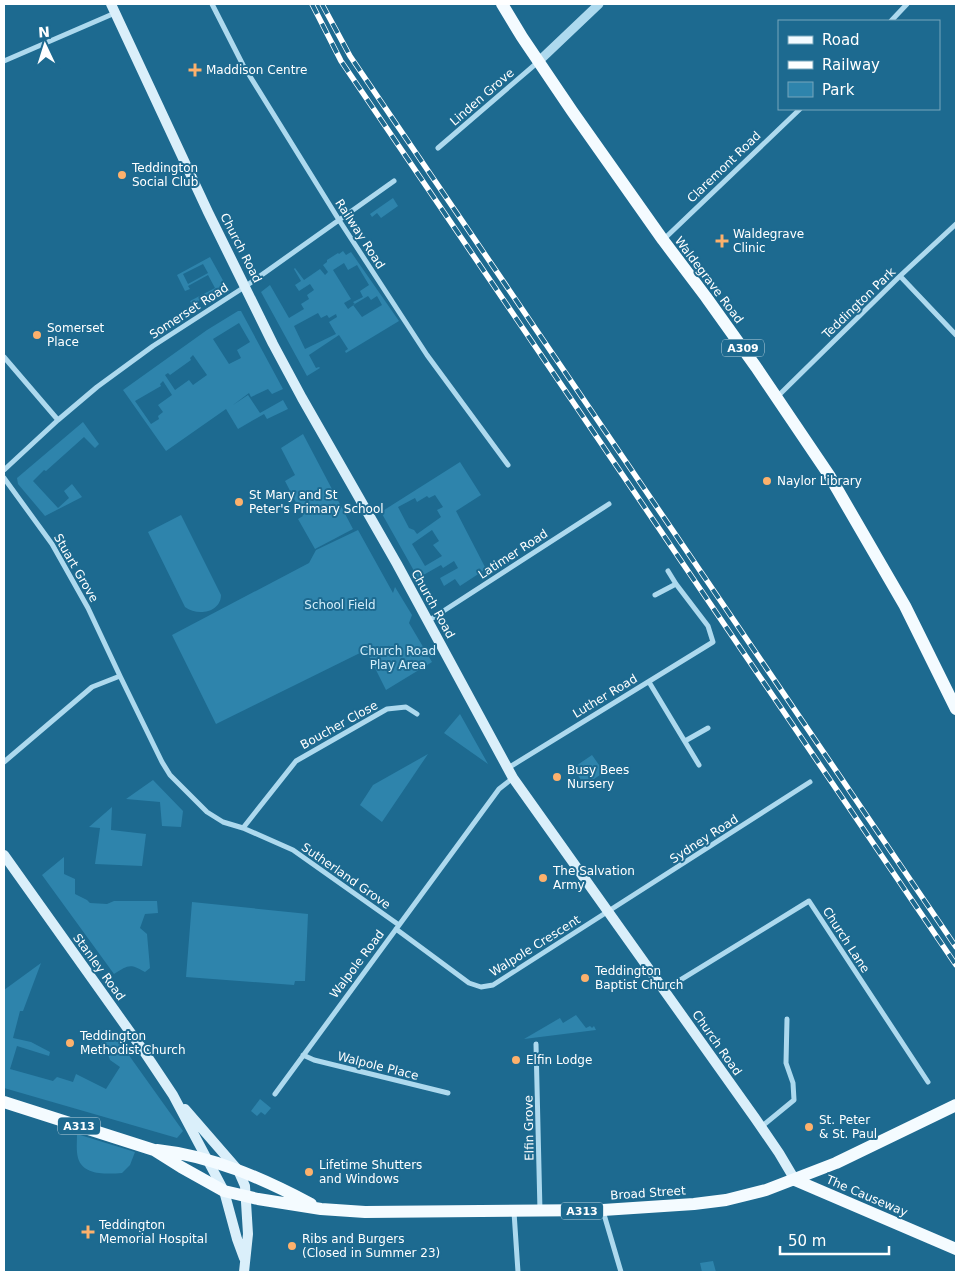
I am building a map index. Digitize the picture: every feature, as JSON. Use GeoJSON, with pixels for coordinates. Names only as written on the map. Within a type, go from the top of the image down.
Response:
{"type":"FeatureCollection","features":[{"type":"Feature","properties":{"kind":"main road","name":"Waldegrave Road"},"geometry":{"type":"LineString","coordinates":[[502,4],[539,61],[663,240],[777,397],[829,475],[886,571],[956,709]]}},
{"type":"Feature","properties":{"kind":"main road","name":"Church Road"},"geometry":{"type":"LineString","coordinates":[[113,8],[204,204],[273,344],[428,621],[513,778],[761,1127],[795,1180]]}},
{"type":"Feature","properties":{"kind":"main road","name":"Stanley Road"},"geometry":{"type":"LineString","coordinates":[[4,855],[135,1038],[173,1095],[224,1190],[237,1240],[244,1258]]}},
{"type":"Feature","properties":{"kind":"main road","name":"Stanley Road"},"geometry":{"type":"LineString","coordinates":[[173,1095],[238,1170]]}},
{"type":"Feature","properties":{"kind":"main road","name":"A313"},"geometry":{"type":"LineString","coordinates":[[4,1102],[154,1150],[184,1153],[238,1170]]}},
{"type":"Feature","properties":{"kind":"main road","name":"Broad Street"},"geometry":{"type":"LineString","coordinates":[[224,1190],[321,1209],[366,1212],[603,1210],[694,1204],[726,1200],[795,1180],[842,1160],[956,1105]]}},
{"type":"Feature","properties":{"kind":"main road","name":"A313"},"geometry":{"type":"LineString","coordinates":[[154,1150],[224,1190]]}},
{"type":"Feature","properties":{"kind":"main road","name":"Broad Street"},"geometry":{"type":"LineString","coordinates":[[238,1170],[321,1209]]}},
{"type":"Feature","properties":{"kind":"main road"},"geometry":{"type":"LineString","coordinates":[[238,1170],[247,1196],[248,1234],[244,1272]]}},
{"type":"Feature","properties":{"kind":"main road","name":"The Causeway"},"geometry":{"type":"LineString","coordinates":[[795,1180],[956,1249]]}},
{"type":"Feature","properties":{"kind":"street","name":"Railway Road"},"geometry":{"type":"LineString","coordinates":[[212,4],[243,65],[339,220],[428,355],[508,465]]}},
{"type":"Feature","properties":{"kind":"street"},"geometry":{"type":"LineString","coordinates":[[539,61],[599,4]]}},
{"type":"Feature","properties":{"kind":"street"},"geometry":{"type":"LineString","coordinates":[[892,20],[907,4]]}},
{"type":"Feature","properties":{"kind":"street"},"geometry":{"type":"LineString","coordinates":[[4,60],[113,8]]}},
{"type":"Feature","properties":{"kind":"street","name":"Linden Grove"},"geometry":{"type":"LineString","coordinates":[[438,148],[539,61]]}},
{"type":"Feature","properties":{"kind":"street","name":"Claremont Road"},"geometry":{"type":"LineString","coordinates":[[663,240],[799,110]]}},
{"type":"Feature","properties":{"kind":"street","name":"Somerset Road"},"geometry":{"type":"LineString","coordinates":[[4,470],[97,387],[153,346],[246,286],[394,181]]}},
{"type":"Feature","properties":{"kind":"street","name":"Teddington Park"},"geometry":{"type":"LineString","coordinates":[[777,397],[900,276],[956,224]]}},
{"type":"Feature","properties":{"kind":"street"},"geometry":{"type":"LineString","coordinates":[[900,276],[956,335]]}},
{"type":"Feature","properties":{"kind":"street"},"geometry":{"type":"LineString","coordinates":[[4,357],[58,420]]}},
{"type":"Feature","properties":{"kind":"street","name":"Stuart Grove"},"geometry":{"type":"LineString","coordinates":[[4,478],[52,544],[88,608],[120,676]]}},
{"type":"Feature","properties":{"kind":"street","name":"Latimer Road"},"geometry":{"type":"LineString","coordinates":[[428,621],[609,504]]}},
{"type":"Feature","properties":{"kind":"street"},"geometry":{"type":"LineString","coordinates":[[654,596],[676,584],[668,571]]}},
{"type":"Feature","properties":{"kind":"street","name":"Luther Road"},"geometry":{"type":"LineString","coordinates":[[508,768],[713,642],[708,626],[676,584]]}},
{"type":"Feature","properties":{"kind":"street"},"geometry":{"type":"LineString","coordinates":[[4,762],[92,687],[120,676]]}},
{"type":"Feature","properties":{"kind":"street","name":"Sutherland Grove"},"geometry":{"type":"LineString","coordinates":[[120,676],[170,776],[206,812],[223,822],[243,828],[293,850],[398,927]]}},
{"type":"Feature","properties":{"kind":"street"},"geometry":{"type":"LineString","coordinates":[[649,682],[699,765]]}},
{"type":"Feature","properties":{"kind":"street","name":"Boucher Close"},"geometry":{"type":"LineString","coordinates":[[243,828],[296,761],[387,709],[406,708],[418,714]]}},
{"type":"Feature","properties":{"kind":"street"},"geometry":{"type":"LineString","coordinates":[[685,741],[708,728]]}},
{"type":"Feature","properties":{"kind":"street","name":"Walpole Road"},"geometry":{"type":"LineString","coordinates":[[275,1094],[499,789],[513,778]]}},
{"type":"Feature","properties":{"kind":"street","name":"Sydney Road"},"geometry":{"type":"LineString","coordinates":[[609,912],[810,782]]}},
{"type":"Feature","properties":{"kind":"street","name":"Church Lane"},"geometry":{"type":"LineString","coordinates":[[663,990],[808,901],[928,1082]]}},
{"type":"Feature","properties":{"kind":"street","name":"Walpole Crescent"},"geometry":{"type":"LineString","coordinates":[[398,927],[469,983],[493,986],[609,912]]}},
{"type":"Feature","properties":{"kind":"street"},"geometry":{"type":"LineString","coordinates":[[761,1127],[794,1100],[792,1083],[786,1063],[787,1019]]}},
{"type":"Feature","properties":{"kind":"street","name":"Elfin Grove"},"geometry":{"type":"LineString","coordinates":[[536,1044],[540,1211]]}},
{"type":"Feature","properties":{"kind":"street","name":"Walpole Place"},"geometry":{"type":"LineString","coordinates":[[303,1055],[314,1060],[448,1093]]}},
{"type":"Feature","properties":{"kind":"street"},"geometry":{"type":"LineString","coordinates":[[603,1210],[620,1272]]}},
{"type":"Feature","properties":{"kind":"street"},"geometry":{"type":"LineString","coordinates":[[514,1212],[518,1272]]}},
{"type":"Feature","properties":{"kind":"green space"},"geometry":{"type":"Polygon","coordinates":[[[393,198],[398,206],[381,218],[377,213],[372,217],[370,214],[393,198]]]}},
{"type":"Feature","properties":{"kind":"green space"},"geometry":{"type":"Polygon","coordinates":[[[343,251],[346,255],[351,252],[399,321],[346,353],[345,351],[348,349],[339,335],[309,355],[316,368],[320,368],[307,376],[261,292],[270,285],[289,318],[304,309],[301,304],[309,299],[307,295],[314,290],[310,284],[299,291],[295,285],[301,281],[294,269],[304,280],[320,269],[325,275],[328,272],[323,265],[327,260],[343,251]],[[344,263],[333,270],[351,299],[344,303],[348,309],[353,305],[362,317],[382,305],[377,296],[371,300],[368,296],[355,304],[353,302],[363,297],[360,291],[369,285],[357,265],[348,270],[344,263]],[[318,313],[294,326],[305,349],[336,334],[329,322],[337,317],[336,314],[329,318],[327,315],[321,318],[318,313]]]}},
{"type":"Feature","properties":{"kind":"green space"},"geometry":{"type":"Polygon","coordinates":[[[210,257],[225,284],[192,305],[190,301],[215,288],[208,275],[188,286],[190,289],[185,291],[177,275],[210,257]],[[203,264],[183,274],[188,284],[208,273],[203,264]]]}},
{"type":"Feature","properties":{"kind":"green space"},"geometry":{"type":"Polygon","coordinates":[[[241,311],[283,389],[272,394],[268,389],[251,397],[249,393],[233,405],[248,395],[260,413],[283,400],[288,409],[267,419],[264,414],[238,429],[226,409],[166,451],[123,390],[207,330],[241,311]],[[239,323],[213,339],[229,364],[241,358],[237,350],[250,342],[239,323]],[[193,355],[190,358],[191,360],[170,375],[168,373],[165,375],[175,390],[189,380],[193,385],[207,375],[193,355]],[[163,381],[160,384],[161,386],[135,401],[151,424],[159,419],[158,416],[163,412],[158,405],[172,395],[163,381]]]}},
{"type":"Feature","properties":{"kind":"green space"},"geometry":{"type":"Polygon","coordinates":[[[83,422],[99,444],[95,448],[84,437],[33,481],[58,508],[69,498],[64,491],[72,484],[82,497],[45,516],[18,484],[17,478],[83,422]]]}},
{"type":"Feature","properties":{"kind":"green space"},"geometry":{"type":"Polygon","coordinates":[[[303,434],[353,529],[315,549],[298,519],[303,516],[285,481],[295,475],[281,448],[303,434]]]}},
{"type":"Feature","properties":{"kind":"green space"},"geometry":{"type":"Polygon","coordinates":[[[460,462],[481,495],[456,511],[486,569],[460,586],[455,579],[444,586],[440,578],[458,568],[454,561],[443,568],[441,565],[418,578],[381,512],[460,462]],[[435,495],[429,498],[427,496],[417,502],[415,498],[398,507],[409,528],[417,534],[441,517],[437,510],[443,507],[435,495]],[[432,530],[412,544],[425,566],[442,556],[433,545],[439,541],[432,530]]]}},
{"type":"Feature","properties":{"kind":"green space"},"geometry":{"type":"Polygon","coordinates":[[[181,515],[221,595],[217,605],[208,611],[196,612],[185,607],[148,532],[181,515]]]}},
{"type":"Feature","properties":{"kind":"green space","name":"School Field"},"geometry":{"type":"Polygon","coordinates":[[[358,530],[393,593],[395,587],[412,615],[409,623],[432,662],[386,690],[366,650],[216,724],[172,635],[309,563],[316,550],[358,530]]]}},
{"type":"Feature","properties":{"kind":"green space"},"geometry":{"type":"Polygon","coordinates":[[[460,714],[488,764],[444,733],[460,714]]]}},
{"type":"Feature","properties":{"kind":"green space"},"geometry":{"type":"Polygon","coordinates":[[[428,754],[382,822],[360,805],[373,785],[428,754]]]}},
{"type":"Feature","properties":{"kind":"green space"},"geometry":{"type":"Polygon","coordinates":[[[592,755],[604,772],[580,789],[576,784],[581,780],[573,768],[592,755]]]}},
{"type":"Feature","properties":{"kind":"green space"},"geometry":{"type":"Polygon","coordinates":[[[153,780],[183,811],[181,827],[162,826],[160,802],[126,799],[153,780]]]}},
{"type":"Feature","properties":{"kind":"green space"},"geometry":{"type":"Polygon","coordinates":[[[112,807],[111,830],[146,834],[142,866],[95,864],[100,828],[89,827],[112,807]]]}},
{"type":"Feature","properties":{"kind":"green space"},"geometry":{"type":"Polygon","coordinates":[[[64,857],[64,874],[75,879],[75,894],[90,903],[107,904],[114,901],[157,901],[158,913],[145,914],[140,928],[147,934],[150,968],[145,972],[136,967],[129,966],[114,974],[42,875],[64,857]]]}},
{"type":"Feature","properties":{"kind":"green space"},"geometry":{"type":"Polygon","coordinates":[[[192,902],[308,914],[305,981],[295,981],[294,985],[186,977],[192,902]]]}},
{"type":"Feature","properties":{"kind":"green space"},"geometry":{"type":"Polygon","coordinates":[[[41,963],[23,1011],[20,1011],[13,1038],[31,1042],[50,1052],[49,1056],[17,1046],[10,1069],[53,1081],[57,1077],[73,1082],[76,1074],[106,1089],[120,1067],[110,1060],[107,1051],[90,1053],[113,1033],[183,1131],[177,1138],[4,1088],[4,990],[41,963]]]}},
{"type":"Feature","properties":{"kind":"green space"},"geometry":{"type":"Polygon","coordinates":[[[576,1015],[586,1028],[594,1026],[596,1030],[524,1039],[560,1018],[563,1023],[576,1015]]]}},
{"type":"Feature","properties":{"kind":"green space"},"geometry":{"type":"Polygon","coordinates":[[[260,1099],[271,1108],[265,1115],[261,1112],[257,1116],[251,1111],[260,1099]]]}},
{"type":"Feature","properties":{"kind":"green space"},"geometry":{"type":"Polygon","coordinates":[[[77,1134],[135,1152],[130,1165],[122,1173],[110,1174],[90,1171],[81,1164],[78,1158],[77,1134]]]}},
{"type":"Feature","properties":{"kind":"green space"},"geometry":{"type":"Polygon","coordinates":[[[713,1261],[716,1272],[702,1272],[700,1263],[713,1261]]]}},
{"type":"Feature","properties":{"kind":"railway"},"geometry":{"type":"LineString","coordinates":[[312,4],[341,61],[956,965]]}},
{"type":"Feature","properties":{"kind":"railway"},"geometry":{"type":"LineString","coordinates":[[322,4],[350,56],[956,947]]}},
{"type":"Feature","properties":{"kind":"place","name":"Maddison Centre"},"geometry":{"type":"Point","coordinates":[195,70]}},
{"type":"Feature","properties":{"kind":"place","name":"Teddington Social Club"},"geometry":{"type":"Point","coordinates":[122,175]}},
{"type":"Feature","properties":{"kind":"place","name":"Waldegrave Clinic"},"geometry":{"type":"Point","coordinates":[722,241]}},
{"type":"Feature","properties":{"kind":"place","name":"Somerset Place"},"geometry":{"type":"Point","coordinates":[37,335]}},
{"type":"Feature","properties":{"kind":"place","name":"Naylor Library"},"geometry":{"type":"Point","coordinates":[767,481]}},
{"type":"Feature","properties":{"kind":"place","name":"St Mary and St Peter's Primary School"},"geometry":{"type":"Point","coordinates":[239,502]}},
{"type":"Feature","properties":{"kind":"place","name":"Busy Bees Nursery"},"geometry":{"type":"Point","coordinates":[557,777]}},
{"type":"Feature","properties":{"kind":"place","name":"The Salvation Army"},"geometry":{"type":"Point","coordinates":[543,878]}},
{"type":"Feature","properties":{"kind":"place","name":"Teddington Baptist Church"},"geometry":{"type":"Point","coordinates":[585,978]}},
{"type":"Feature","properties":{"kind":"place","name":"Teddington Methodist Church"},"geometry":{"type":"Point","coordinates":[70,1043]}},
{"type":"Feature","properties":{"kind":"place","name":"Elfin Lodge"},"geometry":{"type":"Point","coordinates":[516,1060]}},
{"type":"Feature","properties":{"kind":"place","name":"St. Peter & St. Paul"},"geometry":{"type":"Point","coordinates":[809,1127]}},
{"type":"Feature","properties":{"kind":"place","name":"Lifetime Shutters and Windows"},"geometry":{"type":"Point","coordinates":[309,1172]}},
{"type":"Feature","properties":{"kind":"place","name":"Teddington Memorial Hospital"},"geometry":{"type":"Point","coordinates":[88,1232]}},
{"type":"Feature","properties":{"kind":"place","name":"Ribs and Burgers (Closed in Summer 23)"},"geometry":{"type":"Point","coordinates":[292,1246]}},
{"type":"Feature","properties":{"kind":"park label","name":"Church Road Play Area"},"geometry":{"type":"Point","coordinates":[398,658]}}]}
